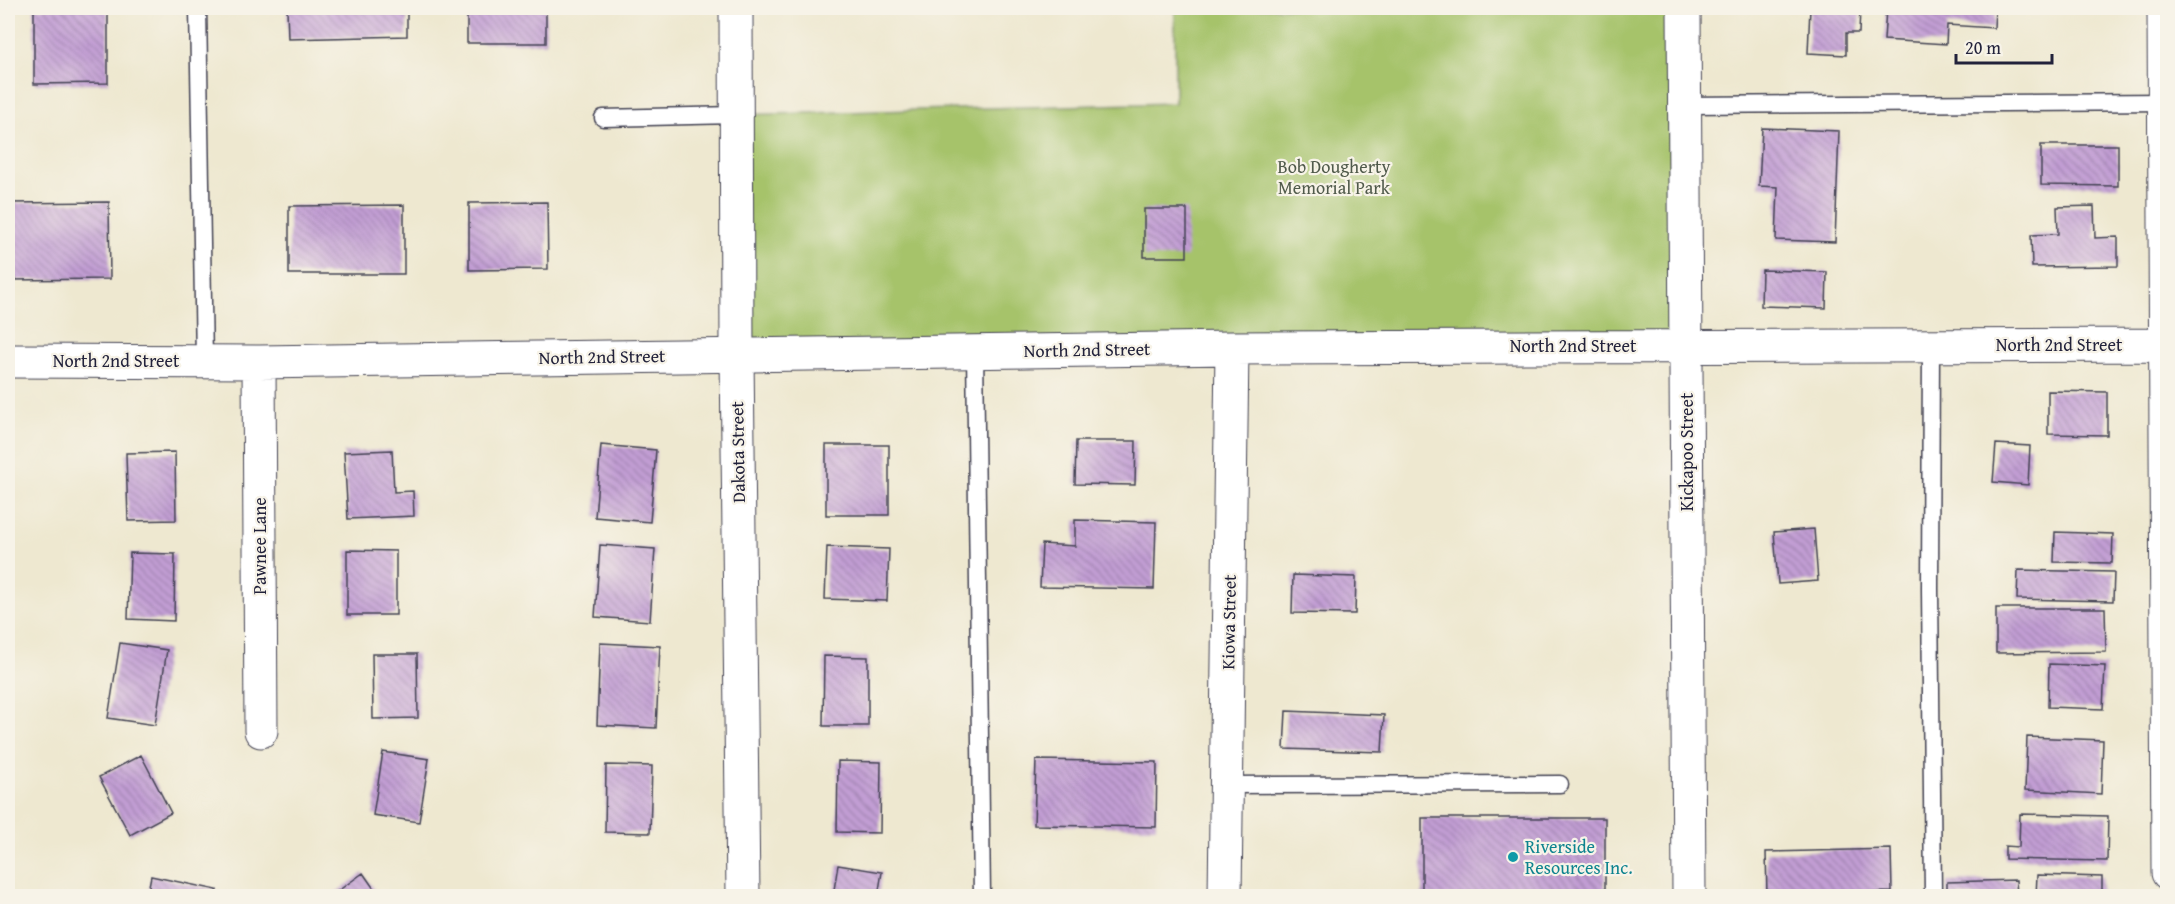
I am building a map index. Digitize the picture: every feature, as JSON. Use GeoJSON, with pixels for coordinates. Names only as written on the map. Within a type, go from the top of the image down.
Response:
{"type":"FeatureCollection","features":[{"type":"Feature","properties":{"kind":"street","name":"Dakota Street"},"geometry":{"type":"LineString","coordinates":[[736,8],[743,897]]}},
{"type":"Feature","properties":{"kind":"street","name":"Kickapoo Street"},"geometry":{"type":"LineString","coordinates":[[1684,8],[1689,897]]}},
{"type":"Feature","properties":{"kind":"street"},"geometry":{"type":"LineString","coordinates":[[2164,8],[2168,873]]}},
{"type":"Feature","properties":{"kind":"street","name":"North 2nd Street"},"geometry":{"type":"LineString","coordinates":[[8,361],[259,362],[1232,348],[2167,345]]}},
{"type":"Feature","properties":{"kind":"street","name":"Kiowa Street"},"geometry":{"type":"LineString","coordinates":[[1226,897],[1232,348]]}},
{"type":"Feature","properties":{"kind":"street","name":"Pawnee Lane"},"geometry":{"type":"LineString","coordinates":[[259,362],[261,730]]}},
{"type":"Feature","properties":{"kind":"lane"},"geometry":{"type":"LineString","coordinates":[[198,8],[204,361]]}},
{"type":"Feature","properties":{"kind":"lane"},"geometry":{"type":"LineString","coordinates":[[1685,105],[2166,102]]}},
{"type":"Feature","properties":{"kind":"lane"},"geometry":{"type":"LineString","coordinates":[[603,118],[736,115]]}},
{"type":"Feature","properties":{"kind":"lane"},"geometry":{"type":"LineString","coordinates":[[1931,345],[1930,589],[1933,897]]}},
{"type":"Feature","properties":{"kind":"lane"},"geometry":{"type":"LineString","coordinates":[[975,351],[982,897]]}},
{"type":"Feature","properties":{"kind":"lane"},"geometry":{"type":"LineString","coordinates":[[1227,785],[1560,784]]}},
{"type":"Feature","properties":{"kind":"green space","name":"Bob Dougherty Memorial Park"},"geometry":{"type":"Polygon","coordinates":[[[1175,8],[1684,8],[1686,346],[737,355],[736,115],[1175,103],[1175,8]]]}},
{"type":"Feature","properties":{"kind":"building"},"geometry":{"type":"Polygon","coordinates":[[[34,8],[108,8],[108,83],[34,84],[34,8]]]}},
{"type":"Feature","properties":{"kind":"building"},"geometry":{"type":"Polygon","coordinates":[[[287,8],[407,8],[407,36],[288,39],[287,8]]]}},
{"type":"Feature","properties":{"kind":"building"},"geometry":{"type":"Polygon","coordinates":[[[467,8],[546,8],[546,43],[467,43],[467,8]]]}},
{"type":"Feature","properties":{"kind":"building"},"geometry":{"type":"Polygon","coordinates":[[[1810,8],[1860,8],[1859,33],[1846,33],[1846,55],[1808,53],[1810,8]]]}},
{"type":"Feature","properties":{"kind":"building"},"geometry":{"type":"Polygon","coordinates":[[[1886,8],[1995,8],[1994,28],[1947,25],[1946,44],[1884,40],[1886,8]]]}},
{"type":"Feature","properties":{"kind":"building"},"geometry":{"type":"Polygon","coordinates":[[[1762,128],[1839,131],[1835,242],[1776,240],[1778,187],[1759,186],[1762,128]]]}},
{"type":"Feature","properties":{"kind":"building"},"geometry":{"type":"Polygon","coordinates":[[[2041,145],[2118,145],[2118,186],[2041,185],[2041,145]]]}},
{"type":"Feature","properties":{"kind":"building"},"geometry":{"type":"Polygon","coordinates":[[[109,202],[110,279],[8,280],[8,203],[109,202]]]}},
{"type":"Feature","properties":{"kind":"building"},"geometry":{"type":"Polygon","coordinates":[[[547,202],[548,269],[469,270],[469,203],[547,202]]]}},
{"type":"Feature","properties":{"kind":"building"},"geometry":{"type":"Polygon","coordinates":[[[404,205],[404,274],[289,274],[289,206],[404,205]]]}},
{"type":"Feature","properties":{"kind":"building"},"geometry":{"type":"Polygon","coordinates":[[[2094,206],[2095,238],[2118,237],[2118,266],[2032,267],[2031,235],[2058,234],[2057,207],[2094,206]]]}},
{"type":"Feature","properties":{"kind":"building"},"geometry":{"type":"Polygon","coordinates":[[[1144,209],[1187,209],[1187,257],[1144,257],[1144,209]]]}},
{"type":"Feature","properties":{"kind":"building"},"geometry":{"type":"Polygon","coordinates":[[[1762,270],[1827,272],[1826,308],[1761,306],[1762,270]]]}},
{"type":"Feature","properties":{"kind":"building"},"geometry":{"type":"Polygon","coordinates":[[[2048,391],[2107,392],[2107,435],[2048,434],[2048,391]]]}},
{"type":"Feature","properties":{"kind":"building"},"geometry":{"type":"Polygon","coordinates":[[[1076,441],[1136,441],[1135,485],[1075,484],[1076,441]]]}},
{"type":"Feature","properties":{"kind":"building"},"geometry":{"type":"Polygon","coordinates":[[[1996,444],[2030,446],[2028,485],[1993,482],[1996,444]]]}},
{"type":"Feature","properties":{"kind":"building"},"geometry":{"type":"Polygon","coordinates":[[[601,445],[656,450],[650,522],[595,517],[601,445]]]}},
{"type":"Feature","properties":{"kind":"building"},"geometry":{"type":"Polygon","coordinates":[[[826,445],[889,445],[889,515],[826,515],[826,445]]]}},
{"type":"Feature","properties":{"kind":"building"},"geometry":{"type":"Polygon","coordinates":[[[392,450],[394,492],[413,491],[414,516],[348,519],[344,452],[392,450]]]}},
{"type":"Feature","properties":{"kind":"building"},"geometry":{"type":"Polygon","coordinates":[[[175,452],[176,520],[128,521],[126,453],[175,452]]]}},
{"type":"Feature","properties":{"kind":"building"},"geometry":{"type":"Polygon","coordinates":[[[1075,520],[1156,522],[1154,589],[1040,587],[1042,544],[1075,546],[1075,520]]]}},
{"type":"Feature","properties":{"kind":"building"},"geometry":{"type":"Polygon","coordinates":[[[1814,529],[1818,581],[1778,584],[1774,532],[1814,529]]]}},
{"type":"Feature","properties":{"kind":"building"},"geometry":{"type":"Polygon","coordinates":[[[2055,532],[2113,534],[2112,563],[2054,562],[2055,532]]]}},
{"type":"Feature","properties":{"kind":"building"},"geometry":{"type":"Polygon","coordinates":[[[600,545],[655,549],[650,621],[595,617],[600,545]]]}},
{"type":"Feature","properties":{"kind":"building"},"geometry":{"type":"Polygon","coordinates":[[[827,547],[889,549],[887,601],[825,599],[827,547]]]}},
{"type":"Feature","properties":{"kind":"building"},"geometry":{"type":"Polygon","coordinates":[[[347,550],[396,551],[396,615],[347,615],[347,550]]]}},
{"type":"Feature","properties":{"kind":"building"},"geometry":{"type":"Polygon","coordinates":[[[130,553],[175,554],[174,621],[128,619],[130,553]]]}},
{"type":"Feature","properties":{"kind":"building"},"geometry":{"type":"Polygon","coordinates":[[[2018,570],[2114,572],[2113,601],[2017,599],[2018,570]]]}},
{"type":"Feature","properties":{"kind":"building"},"geometry":{"type":"Polygon","coordinates":[[[1293,575],[1356,577],[1355,614],[1292,613],[1293,575]]]}},
{"type":"Feature","properties":{"kind":"building"},"geometry":{"type":"Polygon","coordinates":[[[1996,608],[2105,608],[2106,652],[1996,653],[1996,608]]]}},
{"type":"Feature","properties":{"kind":"building"},"geometry":{"type":"Polygon","coordinates":[[[120,643],[167,650],[155,725],[108,718],[120,643]]]}},
{"type":"Feature","properties":{"kind":"building"},"geometry":{"type":"Polygon","coordinates":[[[600,643],[660,646],[656,728],[597,725],[600,643]]]}},
{"type":"Feature","properties":{"kind":"building"},"geometry":{"type":"Polygon","coordinates":[[[372,654],[417,654],[418,718],[373,719],[372,654]]]}},
{"type":"Feature","properties":{"kind":"building"},"geometry":{"type":"Polygon","coordinates":[[[824,656],[868,657],[868,726],[823,726],[824,656]]]}},
{"type":"Feature","properties":{"kind":"building"},"geometry":{"type":"Polygon","coordinates":[[[2049,664],[2105,666],[2103,709],[2048,707],[2049,664]]]}},
{"type":"Feature","properties":{"kind":"building"},"geometry":{"type":"Polygon","coordinates":[[[1286,711],[1384,715],[1382,752],[1284,749],[1286,711]]]}},
{"type":"Feature","properties":{"kind":"building"},"geometry":{"type":"Polygon","coordinates":[[[2027,737],[2103,740],[2101,794],[2025,790],[2027,737]]]}},
{"type":"Feature","properties":{"kind":"building"},"geometry":{"type":"Polygon","coordinates":[[[383,752],[429,759],[419,822],[373,815],[383,752]]]}},
{"type":"Feature","properties":{"kind":"building"},"geometry":{"type":"Polygon","coordinates":[[[141,755],[171,813],[130,835],[99,777],[141,755]]]}},
{"type":"Feature","properties":{"kind":"building"},"geometry":{"type":"Polygon","coordinates":[[[1036,760],[1157,762],[1156,827],[1034,825],[1036,760]]]}},
{"type":"Feature","properties":{"kind":"building"},"geometry":{"type":"Polygon","coordinates":[[[838,761],[881,762],[880,833],[837,832],[838,761]]]}},
{"type":"Feature","properties":{"kind":"building"},"geometry":{"type":"Polygon","coordinates":[[[606,765],[652,766],[650,833],[605,832],[606,765]]]}},
{"type":"Feature","properties":{"kind":"building"},"geometry":{"type":"Polygon","coordinates":[[[2020,814],[2108,816],[2107,861],[2005,859],[2005,846],[2019,847],[2020,814]]]}},
{"type":"Feature","properties":{"kind":"building","name":"Riverside Resources Inc."},"geometry":{"type":"Polygon","coordinates":[[[1422,818],[1605,818],[1605,896],[1422,896],[1422,818]]]}},
{"type":"Feature","properties":{"kind":"building"},"geometry":{"type":"Polygon","coordinates":[[[1891,849],[1892,892],[1767,896],[1766,852],[1891,849]]]}},
{"type":"Feature","properties":{"kind":"building"},"geometry":{"type":"Polygon","coordinates":[[[838,865],[882,872],[878,896],[833,896],[838,865]]]}},
{"type":"Feature","properties":{"kind":"building"},"geometry":{"type":"Polygon","coordinates":[[[363,873],[379,896],[331,896],[363,873]]]}},
{"type":"Feature","properties":{"kind":"building"},"geometry":{"type":"Polygon","coordinates":[[[2037,875],[2102,877],[2102,896],[2036,896],[2037,875]]]}},
{"type":"Feature","properties":{"kind":"building"},"geometry":{"type":"Polygon","coordinates":[[[151,876],[217,890],[216,896],[147,896],[151,876]]]}},
{"type":"Feature","properties":{"kind":"building"},"geometry":{"type":"Polygon","coordinates":[[[2016,880],[2017,896],[1947,896],[1947,882],[2016,880]]]}},
{"type":"Feature","properties":{"kind":"place","name":"Riverside Resources Inc."},"geometry":{"type":"Point","coordinates":[1513,857]}}]}
